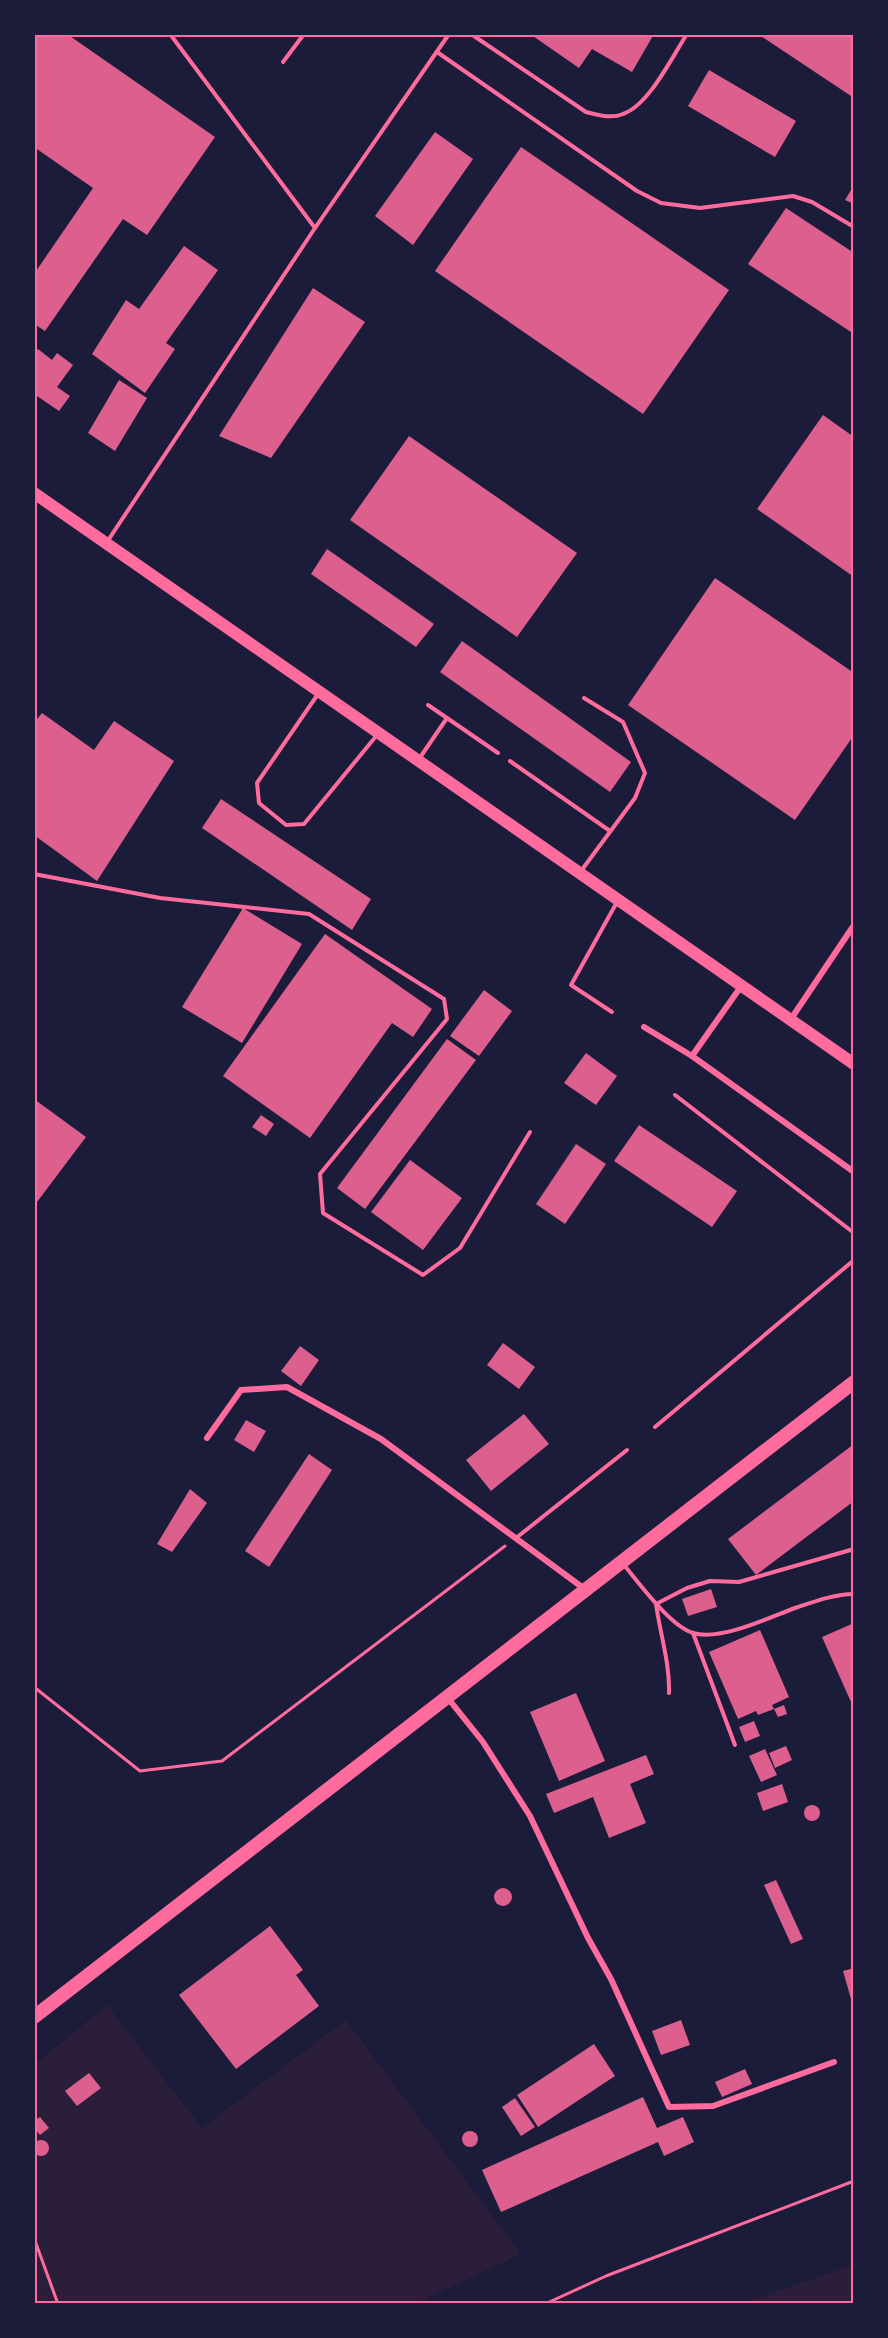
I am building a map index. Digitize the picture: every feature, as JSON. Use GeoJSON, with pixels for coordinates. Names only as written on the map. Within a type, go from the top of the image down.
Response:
{"type":"FeatureCollection","features":[{"type":"Feature","properties":{"kind":"highway"},"geometry":{"type":"LineString","coordinates":[[34,2017],[854,1382]]}},
{"type":"Feature","properties":{"kind":"main road"},"geometry":{"type":"LineString","coordinates":[[34,494],[791,1018],[854,1064]]}},
{"type":"Feature","properties":{"kind":"street"},"geometry":{"type":"LineString","coordinates":[[791,1018],[854,924]]}},
{"type":"Feature","properties":{"kind":"street"},"geometry":{"type":"LineString","coordinates":[[692,1056],[742,985]]}},
{"type":"Feature","properties":{"kind":"street"},"geometry":{"type":"LineString","coordinates":[[644,1027],[692,1056],[854,1172]]}},
{"type":"Feature","properties":{"kind":"street"},"geometry":{"type":"LineString","coordinates":[[207,1438],[241,1390],[287,1387],[381,1439],[586,1591]]}},
{"type":"Feature","properties":{"kind":"street"},"geometry":{"type":"LineString","coordinates":[[447,1697],[483,1742],[530,1816],[588,1938],[611,1979],[669,2107],[713,2106],[834,2062]]}},
{"type":"Feature","properties":{"kind":"lane"},"geometry":{"type":"LineString","coordinates":[[170,34],[315,228]]}},
{"type":"Feature","properties":{"kind":"lane"},"geometry":{"type":"LineString","coordinates":[[283,62],[304,34]]}},
{"type":"Feature","properties":{"kind":"lane"},"geometry":{"type":"LineString","coordinates":[[107,543],[315,228],[449,34]]}},
{"type":"Feature","properties":{"kind":"lane"},"geometry":{"type":"LineString","coordinates":[[471,34],[586,112],[604,117],[623,114],[641,103],[687,34]]}},
{"type":"Feature","properties":{"kind":"lane"},"geometry":{"type":"LineString","coordinates":[[437,51],[637,191],[661,203],[700,208],[794,195],[812,202],[854,227]]}},
{"type":"Feature","properties":{"kind":"lane"},"geometry":{"type":"LineString","coordinates":[[320,691],[257,783],[259,803],[286,825],[304,824],[379,732]]}},
{"type":"Feature","properties":{"kind":"lane"},"geometry":{"type":"LineString","coordinates":[[580,872],[635,798],[645,773],[623,722],[584,698]]}},
{"type":"Feature","properties":{"kind":"lane"},"geometry":{"type":"LineString","coordinates":[[428,705],[498,753]]}},
{"type":"Feature","properties":{"kind":"lane"},"geometry":{"type":"LineString","coordinates":[[418,759],[447,718]]}},
{"type":"Feature","properties":{"kind":"lane"},"geometry":{"type":"LineString","coordinates":[[510,761],[610,831]]}},
{"type":"Feature","properties":{"kind":"lane"},"geometry":{"type":"LineString","coordinates":[[34,874],[160,898],[309,914],[444,999],[447,1019],[320,1174],[323,1213],[423,1275],[460,1248],[530,1132]]}},
{"type":"Feature","properties":{"kind":"lane"},"geometry":{"type":"LineString","coordinates":[[612,1012],[571,985],[619,899]]}},
{"type":"Feature","properties":{"kind":"lane"},"geometry":{"type":"LineString","coordinates":[[675,1095],[854,1233]]}},
{"type":"Feature","properties":{"kind":"lane"},"geometry":{"type":"LineString","coordinates":[[655,1427],[854,1260]]}},
{"type":"Feature","properties":{"kind":"lane"},"geometry":{"type":"LineString","coordinates":[[516,1538],[627,1450]]}},
{"type":"Feature","properties":{"kind":"lane"},"geometry":{"type":"LineString","coordinates":[[656,1604],[687,1588],[710,1581],[739,1582],[854,1549]]}},
{"type":"Feature","properties":{"kind":"lane"},"geometry":{"type":"LineString","coordinates":[[622,1562],[656,1604],[693,1633],[735,1746]]}},
{"type":"Feature","properties":{"kind":"lane"},"geometry":{"type":"LineString","coordinates":[[693,1633],[718,1634],[816,1601],[854,1594]]}},
{"type":"Feature","properties":{"kind":"lane"},"geometry":{"type":"LineString","coordinates":[[656,1604],[670,1676],[669,1693]]}},
{"type":"Feature","properties":{"kind":"path"},"geometry":{"type":"LineString","coordinates":[[34,1687],[140,1771],[222,1761],[516,1538]]}},
{"type":"Feature","properties":{"kind":"path"},"geometry":{"type":"LineString","coordinates":[[545,2304],[606,2276],[854,2181]]}},
{"type":"Feature","properties":{"kind":"path"},"geometry":{"type":"LineString","coordinates":[[34,2238],[58,2304]]}},
{"type":"Feature","properties":{"kind":"shaded area"},"geometry":{"type":"Polygon","coordinates":[[[107,2005],[202,2128],[346,2020],[521,2254],[417,2303],[35,2304],[35,2064],[107,2005]]]}},
{"type":"Feature","properties":{"kind":"shaded area"},"geometry":{"type":"Polygon","coordinates":[[[853,2265],[853,2303],[742,2303],[853,2265]]]}},
{"type":"Feature","properties":{"kind":"building"},"geometry":{"type":"Polygon","coordinates":[[[34,34],[67,34],[215,137],[147,235],[123,219],[45,331],[34,324],[34,274],[93,188],[34,147],[34,34]]]}},
{"type":"Feature","properties":{"kind":"building"},"geometry":{"type":"Polygon","coordinates":[[[530,34],[654,34],[632,72],[592,49],[579,68],[530,34]]]}},
{"type":"Feature","properties":{"kind":"building"},"geometry":{"type":"Polygon","coordinates":[[[758,34],[854,34],[854,98],[758,34]]]}},
{"type":"Feature","properties":{"kind":"building"},"geometry":{"type":"Polygon","coordinates":[[[709,70],[796,121],[775,157],[688,106],[709,70]]]}},
{"type":"Feature","properties":{"kind":"building"},"geometry":{"type":"Polygon","coordinates":[[[435,132],[473,159],[413,245],[375,216],[435,132]]]}},
{"type":"Feature","properties":{"kind":"building"},"geometry":{"type":"Polygon","coordinates":[[[521,147],[729,290],[643,414],[435,271],[521,147]]]}},
{"type":"Feature","properties":{"kind":"building"},"geometry":{"type":"Polygon","coordinates":[[[854,185],[854,204],[845,200],[854,185]]]}},
{"type":"Feature","properties":{"kind":"building"},"geometry":{"type":"Polygon","coordinates":[[[786,208],[854,253],[854,334],[748,264],[786,208]]]}},
{"type":"Feature","properties":{"kind":"building"},"geometry":{"type":"Polygon","coordinates":[[[184,246],[218,270],[166,343],[175,349],[145,393],[92,354],[126,300],[139,309],[184,246]]]}},
{"type":"Feature","properties":{"kind":"building"},"geometry":{"type":"Polygon","coordinates":[[[313,288],[365,322],[271,458],[219,436],[313,288]]]}},
{"type":"Feature","properties":{"kind":"building"},"geometry":{"type":"Polygon","coordinates":[[[38,349],[52,360],[57,353],[73,365],[57,387],[70,396],[59,411],[34,394],[34,353],[38,349]]]}},
{"type":"Feature","properties":{"kind":"building"},"geometry":{"type":"Polygon","coordinates":[[[119,380],[147,398],[115,451],[88,433],[119,380]]]}},
{"type":"Feature","properties":{"kind":"building"},"geometry":{"type":"Polygon","coordinates":[[[823,415],[854,437],[854,577],[757,509],[823,415]]]}},
{"type":"Feature","properties":{"kind":"building"},"geometry":{"type":"Polygon","coordinates":[[[409,436],[577,553],[517,637],[350,520],[409,436]]]}},
{"type":"Feature","properties":{"kind":"building"},"geometry":{"type":"Polygon","coordinates":[[[327,549],[434,624],[416,647],[311,574],[327,549]]]}},
{"type":"Feature","properties":{"kind":"building"},"geometry":{"type":"Polygon","coordinates":[[[715,578],[854,673],[854,735],[795,820],[628,705],[715,578]]]}},
{"type":"Feature","properties":{"kind":"building"},"geometry":{"type":"Polygon","coordinates":[[[462,641],[631,762],[610,792],[440,672],[462,641]]]}},
{"type":"Feature","properties":{"kind":"building"},"geometry":{"type":"Polygon","coordinates":[[[42,713],[94,750],[114,721],[174,761],[97,881],[34,835],[34,723],[42,713]]]}},
{"type":"Feature","properties":{"kind":"building"},"geometry":{"type":"Polygon","coordinates":[[[221,799],[371,899],[352,930],[202,828],[221,799]]]}},
{"type":"Feature","properties":{"kind":"building"},"geometry":{"type":"Polygon","coordinates":[[[243,908],[302,944],[242,1043],[182,1007],[243,908]]]}},
{"type":"Feature","properties":{"kind":"building"},"geometry":{"type":"Polygon","coordinates":[[[325,934],[432,1009],[413,1037],[392,1023],[310,1138],[223,1076],[325,934]]]}},
{"type":"Feature","properties":{"kind":"building"},"geometry":{"type":"Polygon","coordinates":[[[484,990],[512,1011],[479,1056],[450,1036],[484,990]]]}},
{"type":"Feature","properties":{"kind":"building"},"geometry":{"type":"Polygon","coordinates":[[[447,1039],[476,1060],[365,1209],[337,1188],[447,1039]]]}},
{"type":"Feature","properties":{"kind":"building"},"geometry":{"type":"Polygon","coordinates":[[[586,1053],[617,1076],[596,1105],[564,1083],[586,1053]]]}},
{"type":"Feature","properties":{"kind":"building"},"geometry":{"type":"Polygon","coordinates":[[[34,1099],[86,1137],[34,1206],[34,1099]]]}},
{"type":"Feature","properties":{"kind":"building"},"geometry":{"type":"Polygon","coordinates":[[[261,1115],[274,1124],[266,1136],[252,1127],[261,1115]]]}},
{"type":"Feature","properties":{"kind":"building"},"geometry":{"type":"Polygon","coordinates":[[[639,1125],[737,1191],[712,1227],[614,1161],[639,1125]]]}},
{"type":"Feature","properties":{"kind":"building"},"geometry":{"type":"Polygon","coordinates":[[[576,1144],[606,1164],[565,1224],[536,1204],[576,1144]]]}},
{"type":"Feature","properties":{"kind":"building"},"geometry":{"type":"Polygon","coordinates":[[[410,1160],[462,1198],[423,1250],[371,1212],[410,1160]]]}},
{"type":"Feature","properties":{"kind":"building"},"geometry":{"type":"Polygon","coordinates":[[[503,1343],[535,1367],[519,1389],[487,1365],[503,1343]]]}},
{"type":"Feature","properties":{"kind":"building"},"geometry":{"type":"Polygon","coordinates":[[[300,1346],[319,1360],[301,1386],[281,1371],[300,1346]]]}},
{"type":"Feature","properties":{"kind":"building"},"geometry":{"type":"Polygon","coordinates":[[[524,1414],[549,1444],[491,1491],[466,1460],[524,1414]]]}},
{"type":"Feature","properties":{"kind":"building"},"geometry":{"type":"Polygon","coordinates":[[[246,1420],[266,1431],[254,1452],[234,1440],[246,1420]]]}},
{"type":"Feature","properties":{"kind":"building"},"geometry":{"type":"Polygon","coordinates":[[[854,1444],[854,1501],[756,1575],[728,1539],[854,1444]]]}},
{"type":"Feature","properties":{"kind":"building"},"geometry":{"type":"Polygon","coordinates":[[[309,1454],[332,1470],[269,1567],[245,1551],[309,1454]]]}},
{"type":"Feature","properties":{"kind":"building"},"geometry":{"type":"Polygon","coordinates":[[[190,1489],[207,1503],[172,1552],[157,1544],[190,1489]]]}},
{"type":"Feature","properties":{"kind":"building"},"geometry":{"type":"Polygon","coordinates":[[[711,1589],[717,1607],[688,1616],[682,1599],[711,1589]]]}},
{"type":"Feature","properties":{"kind":"building"},"geometry":{"type":"Polygon","coordinates":[[[854,1623],[854,1700],[851,1702],[822,1637],[854,1623]]]}},
{"type":"Feature","properties":{"kind":"building"},"geometry":{"type":"Polygon","coordinates":[[[760,1630],[789,1697],[772,1705],[774,1709],[758,1715],[756,1711],[738,1719],[709,1652],[760,1630]]]}},
{"type":"Feature","properties":{"kind":"building"},"geometry":{"type":"Polygon","coordinates":[[[576,1693],[605,1761],[559,1781],[530,1712],[576,1693]]]}},
{"type":"Feature","properties":{"kind":"building"},"geometry":{"type":"Polygon","coordinates":[[[784,1705],[787,1714],[778,1717],[774,1709],[784,1705]]]}},
{"type":"Feature","properties":{"kind":"building"},"geometry":{"type":"Polygon","coordinates":[[[754,1721],[760,1736],[745,1742],[739,1727],[754,1721]]]}},
{"type":"Feature","properties":{"kind":"building"},"geometry":{"type":"Polygon","coordinates":[[[786,1746],[792,1760],[775,1768],[769,1753],[786,1746]]]}},
{"type":"Feature","properties":{"kind":"building"},"geometry":{"type":"Polygon","coordinates":[[[765,1749],[777,1775],[761,1782],[749,1756],[765,1749]]]}},
{"type":"Feature","properties":{"kind":"building"},"geometry":{"type":"Polygon","coordinates":[[[646,1755],[654,1774],[630,1784],[646,1823],[609,1838],[593,1797],[554,1813],[546,1794],[646,1755]]]}},
{"type":"Feature","properties":{"kind":"building"},"geometry":{"type":"Polygon","coordinates":[[[782,1784],[788,1802],[763,1811],[757,1793],[782,1784]]]}},
{"type":"Feature","properties":{"kind":"building"},"geometry":{"type":"Polygon","coordinates":[[[809,1805],[815,1805],[820,1813],[818,1819],[809,1821],[804,1816],[804,1810],[809,1805]]]}},
{"type":"Feature","properties":{"kind":"building"},"geometry":{"type":"Polygon","coordinates":[[[776,1880],[803,1939],[791,1944],[764,1885],[776,1880]]]}},
{"type":"Feature","properties":{"kind":"building"},"geometry":{"type":"Polygon","coordinates":[[[499,1888],[507,1888],[512,1893],[510,1904],[499,1906],[494,1901],[494,1893],[499,1888]]]}},
{"type":"Feature","properties":{"kind":"building"},"geometry":{"type":"Polygon","coordinates":[[[270,1926],[303,1970],[296,1975],[319,2006],[236,2069],[179,1995],[270,1926]]]}},
{"type":"Feature","properties":{"kind":"building"},"geometry":{"type":"Polygon","coordinates":[[[854,1968],[854,2006],[853,2006],[843,1971],[854,1968]]]}},
{"type":"Feature","properties":{"kind":"building"},"geometry":{"type":"Polygon","coordinates":[[[681,2020],[690,2045],[661,2055],[652,2031],[681,2020]]]}},
{"type":"Feature","properties":{"kind":"building"},"geometry":{"type":"Polygon","coordinates":[[[594,2044],[615,2076],[538,2127],[517,2095],[594,2044]]]}},
{"type":"Feature","properties":{"kind":"building"},"geometry":{"type":"Polygon","coordinates":[[[745,2069],[752,2084],[722,2097],[715,2082],[745,2069]]]}},
{"type":"Feature","properties":{"kind":"building"},"geometry":{"type":"Polygon","coordinates":[[[89,2073],[101,2088],[77,2106],[65,2091],[89,2073]]]}},
{"type":"Feature","properties":{"kind":"building"},"geometry":{"type":"Polygon","coordinates":[[[643,2097],[657,2128],[683,2117],[694,2142],[664,2156],[658,2142],[501,2212],[482,2170],[643,2097]]]}},
{"type":"Feature","properties":{"kind":"building"},"geometry":{"type":"Polygon","coordinates":[[[515,2098],[535,2127],[521,2136],[502,2107],[515,2098]]]}},
{"type":"Feature","properties":{"kind":"building"},"geometry":{"type":"Polygon","coordinates":[[[40,2117],[49,2128],[40,2135],[34,2128],[34,2121],[40,2117]]]}},
{"type":"Feature","properties":{"kind":"building"},"geometry":{"type":"Polygon","coordinates":[[[470,2131],[476,2133],[478,2139],[476,2145],[470,2147],[464,2145],[462,2139],[464,2133],[470,2131]]]}},
{"type":"Feature","properties":{"kind":"building"},"geometry":{"type":"Polygon","coordinates":[[[41,2140],[47,2142],[49,2148],[47,2154],[41,2156],[35,2154],[33,2148],[35,2142],[41,2140]]]}}]}
